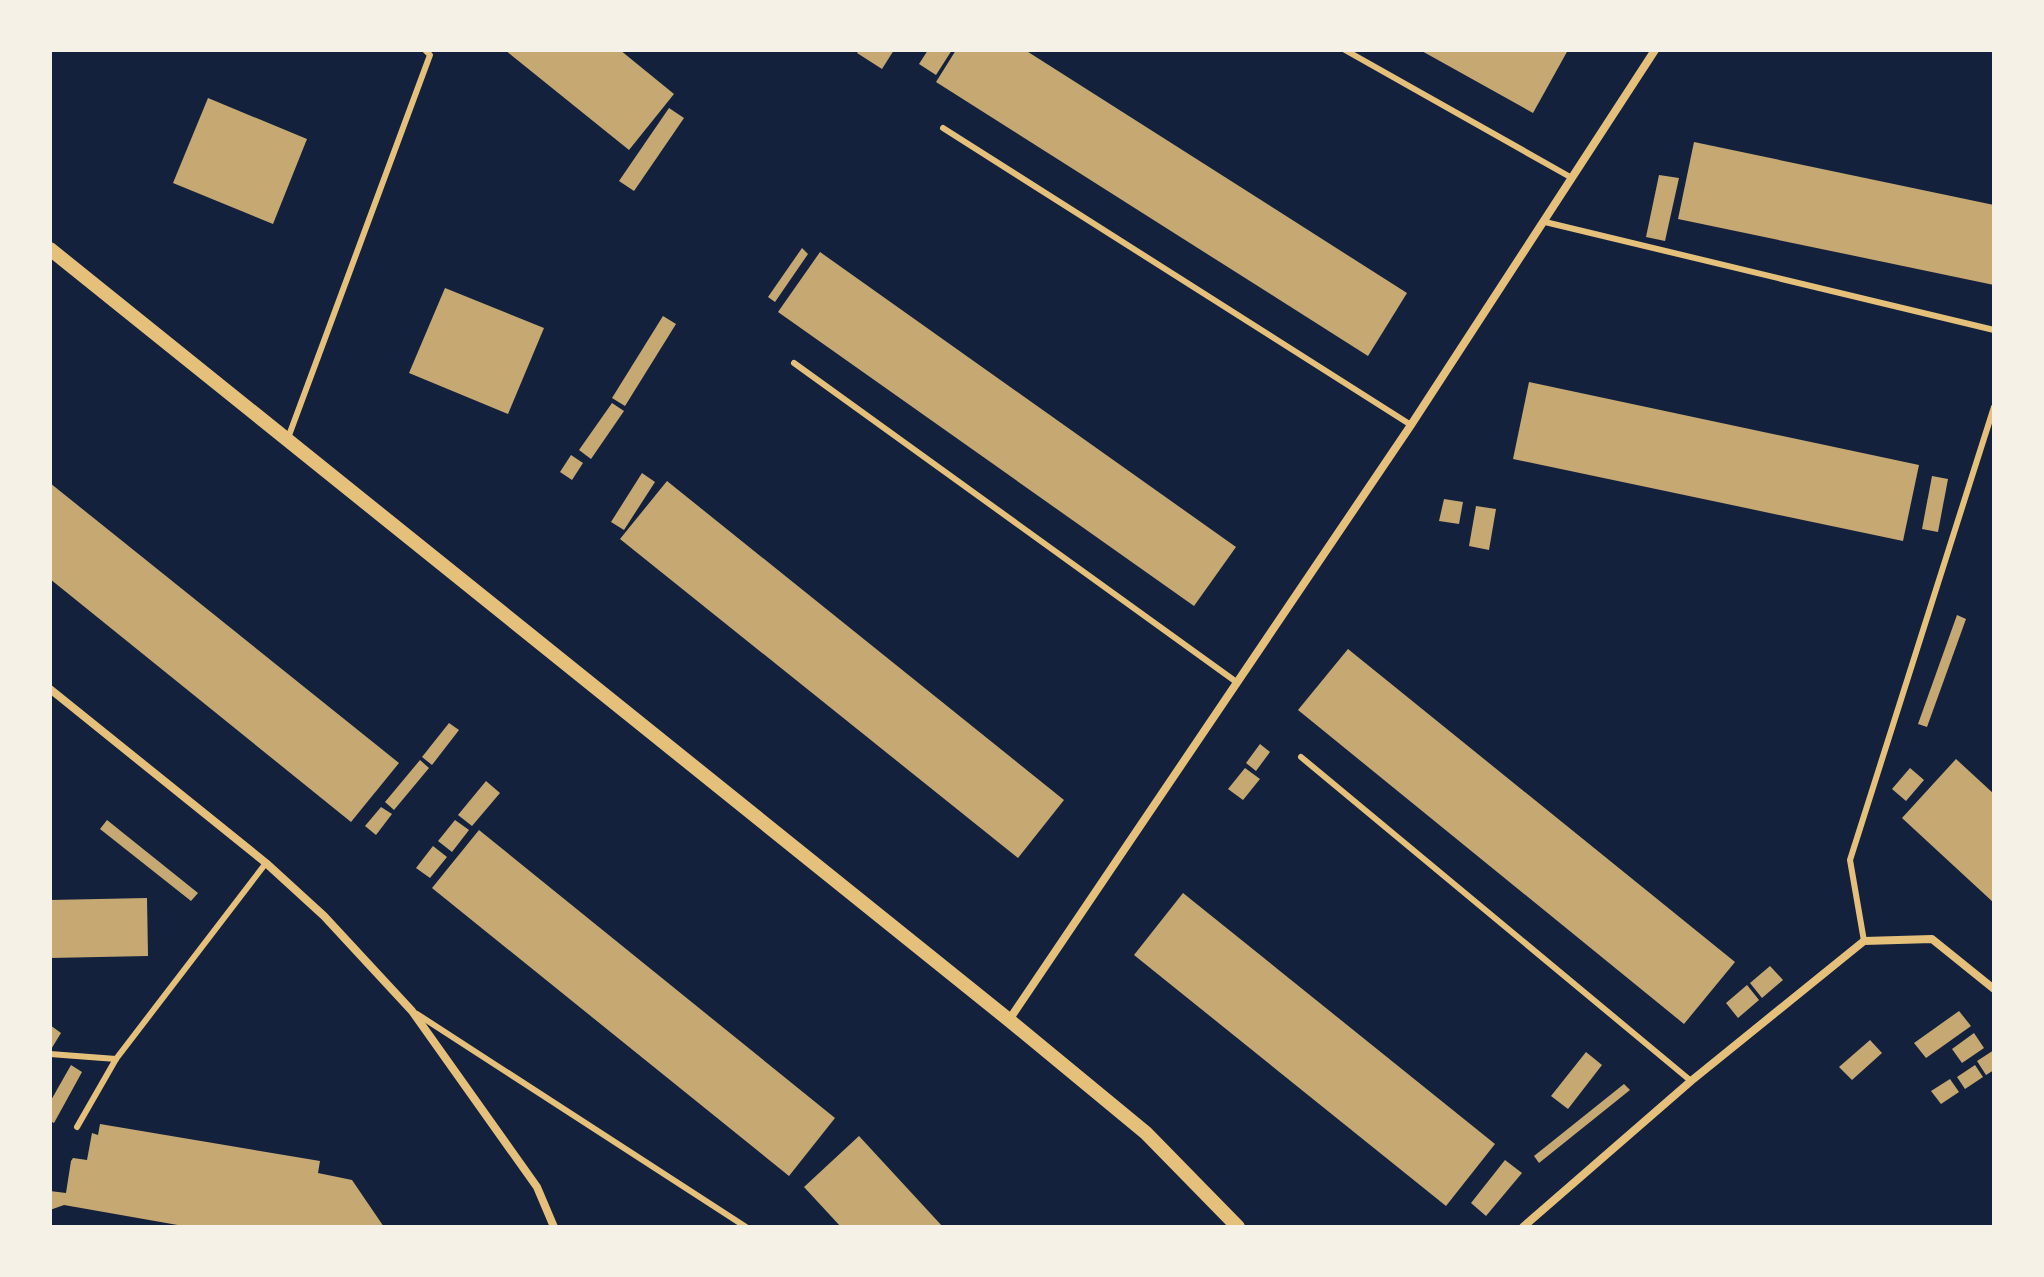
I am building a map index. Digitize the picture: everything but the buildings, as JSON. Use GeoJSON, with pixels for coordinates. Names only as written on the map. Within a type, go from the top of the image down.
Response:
{"type":"FeatureCollection","features":[{"type":"Feature","properties":{"kind":"street"},"geometry":{"type":"LineString","coordinates":[[1009,1020],[1235,681],[1411,425],[1655,50]]}},
{"type":"Feature","properties":{"kind":"street"},"geometry":{"type":"LineString","coordinates":[[50,249],[1009,1020],[1146,1133],[1238,1227]]}},
{"type":"Feature","properties":{"kind":"street"},"geometry":{"type":"LineString","coordinates":[[50,689],[266,863],[324,916],[412,1011],[537,1187],[554,1227]]}},
{"type":"Feature","properties":{"kind":"street"},"geometry":{"type":"LineString","coordinates":[[1523,1227],[1691,1081],[1864,941],[1932,939],[1994,989]]}},
{"type":"Feature","properties":{"kind":"lane"},"geometry":{"type":"LineString","coordinates":[[288,438],[430,55],[425,50]]}},
{"type":"Feature","properties":{"kind":"lane"},"geometry":{"type":"LineString","coordinates":[[1345,50],[1572,178]]}},
{"type":"Feature","properties":{"kind":"lane"},"geometry":{"type":"LineString","coordinates":[[943,128],[1411,425]]}},
{"type":"Feature","properties":{"kind":"lane"},"geometry":{"type":"LineString","coordinates":[[1545,222],[1994,330]]}},
{"type":"Feature","properties":{"kind":"lane"},"geometry":{"type":"LineString","coordinates":[[794,363],[1235,681]]}},
{"type":"Feature","properties":{"kind":"lane"},"geometry":{"type":"LineString","coordinates":[[1864,941],[1850,860],[1994,407]]}},
{"type":"Feature","properties":{"kind":"lane"},"geometry":{"type":"LineString","coordinates":[[1301,757],[1691,1081]]}},
{"type":"Feature","properties":{"kind":"lane"},"geometry":{"type":"LineString","coordinates":[[77,1127],[116,1059],[266,863]]}},
{"type":"Feature","properties":{"kind":"lane"},"geometry":{"type":"LineString","coordinates":[[412,1011],[746,1227]]}},
{"type":"Feature","properties":{"kind":"lane"},"geometry":{"type":"LineString","coordinates":[[50,1054],[116,1059]]}}]}
